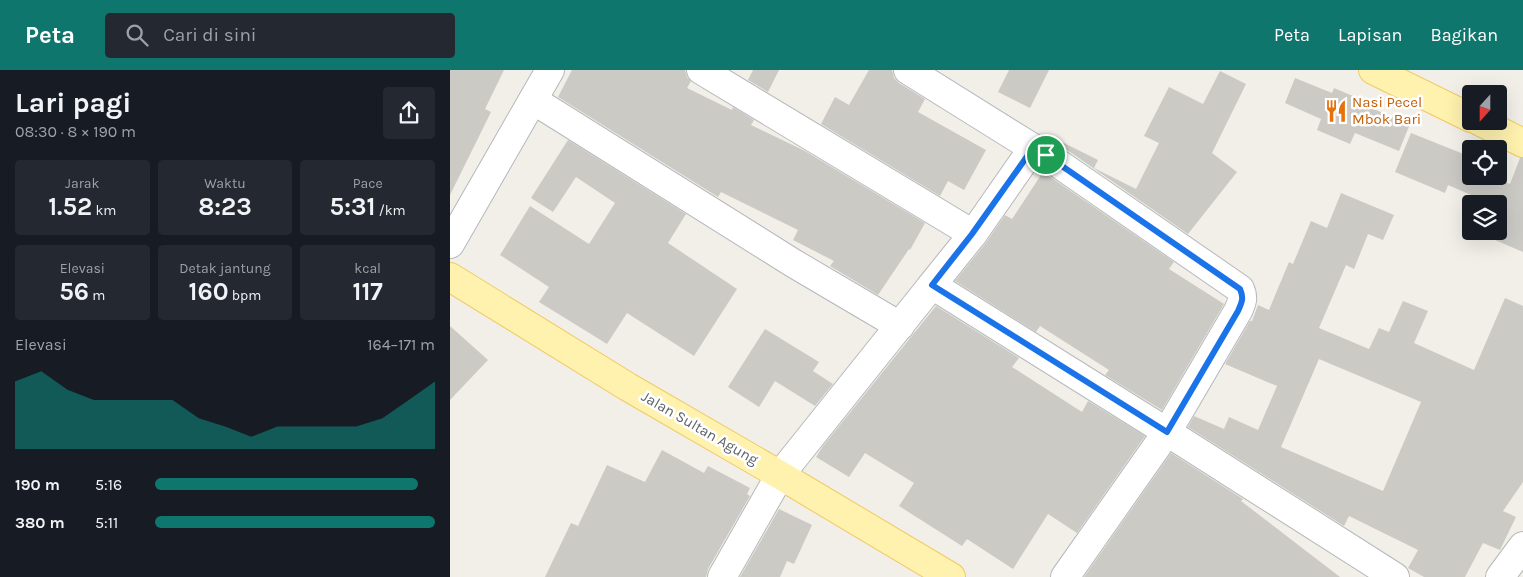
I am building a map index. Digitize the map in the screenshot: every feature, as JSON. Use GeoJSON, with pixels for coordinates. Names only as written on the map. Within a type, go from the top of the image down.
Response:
{"type":"FeatureCollection","features":[{"type":"Feature","properties":{"kind":"main road"},"geometry":{"type":"LineString","coordinates":[[1373,70],[1462,114]]}},
{"type":"Feature","properties":{"kind":"main road"},"geometry":{"type":"LineString","coordinates":[[1497,130],[1523,143]]}},
{"type":"Feature","properties":{"kind":"main road","name":"Jalan Sultan Agung"},"geometry":{"type":"LineString","coordinates":[[450,277],[628,387],[951,577]]}},
{"type":"Feature","properties":{"kind":"street"},"geometry":{"type":"LineString","coordinates":[[450,244],[550,70]]}},
{"type":"Feature","properties":{"kind":"street"},"geometry":{"type":"LineString","coordinates":[[701,70],[972,234]]}},
{"type":"Feature","properties":{"kind":"street"},"geometry":{"type":"LineString","coordinates":[[908,70],[1046,155],[1240,289],[1243,295],[1238,311],[1167,432],[1065,577]]}},
{"type":"Feature","properties":{"kind":"street"},"geometry":{"type":"LineString","coordinates":[[533,100],[794,263],[900,326]]}},
{"type":"Feature","properties":{"kind":"street"},"geometry":{"type":"LineString","coordinates":[[722,577],[780,475],[972,234],[1033,148]]}},
{"type":"Feature","properties":{"kind":"street"},"geometry":{"type":"LineString","coordinates":[[932,285],[1394,577]]}},
{"type":"Feature","properties":{"kind":"street"},"geometry":{"type":"LineString","coordinates":[[1500,577],[1523,546]]}},
{"type":"Feature","properties":{"kind":"building"},"geometry":{"type":"Polygon","coordinates":[[[450,70],[504,70],[485,109],[491,112],[450,195],[450,70]]]}},
{"type":"Feature","properties":{"kind":"building"},"geometry":{"type":"Polygon","coordinates":[[[572,70],[685,70],[687,77],[691,81],[687,88],[732,110],[733,107],[754,120],[751,125],[805,151],[925,223],[910,250],[878,295],[830,266],[834,261],[793,240],[798,230],[721,192],[718,197],[558,97],[572,70]]]}},
{"type":"Feature","properties":{"kind":"building"},"geometry":{"type":"Polygon","coordinates":[[[753,70],[779,70],[768,92],[748,80],[753,70]]]}},
{"type":"Feature","properties":{"kind":"building"},"geometry":{"type":"Polygon","coordinates":[[[869,70],[892,70],[894,78],[899,83],[925,99],[918,112],[986,150],[964,190],[948,181],[940,196],[821,124],[835,97],[849,105],[869,70]]]}},
{"type":"Feature","properties":{"kind":"building"},"geometry":{"type":"Polygon","coordinates":[[[1009,70],[1049,70],[1030,108],[998,92],[1009,70]]]}},
{"type":"Feature","properties":{"kind":"building"},"geometry":{"type":"Polygon","coordinates":[[[1220,71],[1246,84],[1212,153],[1237,172],[1188,234],[1060,145],[1062,142],[1098,160],[1094,168],[1136,189],[1159,143],[1144,136],[1169,87],[1203,104],[1220,71]]]}},
{"type":"Feature","properties":{"kind":"building"},"geometry":{"type":"Polygon","coordinates":[[[1295,78],[1332,93],[1334,88],[1367,102],[1366,106],[1410,124],[1399,151],[1355,133],[1350,144],[1317,130],[1321,119],[1285,103],[1295,78]]]}},
{"type":"Feature","properties":{"kind":"building"},"geometry":{"type":"Polygon","coordinates":[[[1411,133],[1462,153],[1462,185],[1510,184],[1520,158],[1523,158],[1523,252],[1495,240],[1507,240],[1507,195],[1471,195],[1448,185],[1445,193],[1395,172],[1411,133]]]}},
{"type":"Feature","properties":{"kind":"building"},"geometry":{"type":"Polygon","coordinates":[[[568,140],[686,214],[668,243],[737,289],[694,356],[627,313],[607,344],[539,302],[549,287],[500,255],[530,206],[589,244],[615,203],[576,177],[553,212],[531,198],[568,140]]]}},
{"type":"Feature","properties":{"kind":"building"},"geometry":{"type":"Polygon","coordinates":[[[1043,172],[1174,262],[1169,269],[1224,304],[1162,410],[1105,375],[1109,370],[1040,326],[1036,332],[955,281],[985,244],[1005,215],[1012,219],[1043,172]]]}},
{"type":"Feature","properties":{"kind":"building"},"geometry":{"type":"Polygon","coordinates":[[[1341,193],[1394,215],[1383,240],[1368,234],[1354,269],[1346,265],[1319,328],[1369,349],[1379,328],[1389,332],[1403,301],[1428,311],[1414,343],[1474,370],[1505,298],[1523,306],[1523,482],[1503,511],[1516,517],[1500,550],[1483,543],[1465,577],[1424,577],[1408,568],[1418,550],[1349,516],[1344,526],[1188,427],[1194,416],[1224,429],[1229,417],[1258,430],[1277,386],[1225,364],[1250,321],[1252,321],[1258,305],[1269,310],[1289,262],[1293,264],[1311,221],[1327,228],[1341,193]],[[1319,359],[1281,447],[1383,491],[1421,402],[1319,359]]]}},
{"type":"Feature","properties":{"kind":"building"},"geometry":{"type":"Polygon","coordinates":[[[936,306],[1019,358],[1012,367],[1082,412],[1088,401],[1145,436],[1077,533],[1048,514],[1013,569],[967,539],[962,546],[899,506],[914,483],[865,453],[849,477],[816,457],[936,306]]]}},
{"type":"Feature","properties":{"kind":"building"},"geometry":{"type":"Polygon","coordinates":[[[450,326],[488,360],[450,400],[450,326]]]}},
{"type":"Feature","properties":{"kind":"building"},"geometry":{"type":"Polygon","coordinates":[[[765,329],[819,362],[813,371],[833,384],[815,406],[775,381],[759,407],[728,387],[765,329]]]}},
{"type":"Feature","properties":{"kind":"building"},"geometry":{"type":"Polygon","coordinates":[[[662,450],[704,473],[708,466],[750,488],[747,494],[750,496],[708,569],[706,577],[545,577],[571,523],[578,526],[607,465],[645,482],[662,450]]]}},
{"type":"Feature","properties":{"kind":"building"},"geometry":{"type":"Polygon","coordinates":[[[1171,453],[1243,499],[1241,501],[1340,577],[1084,577],[1171,453]]]}},
{"type":"Feature","properties":{"kind":"building"},"geometry":{"type":"Polygon","coordinates":[[[779,509],[812,525],[794,564],[787,561],[780,577],[740,577],[779,509]]]}},
{"type":"Feature","properties":{"kind":"place","name":"Nasi Pecel Mbok Bari"},"geometry":{"type":"Point","coordinates":[1336,111]}},
{"type":"Feature","properties":{"kind":"route"},"geometry":{"type":"LineString","coordinates":[[1033,148],[1046,155],[1240,289],[1243,295],[1238,311],[1167,432],[932,285],[972,234],[1033,148]]}}]}
